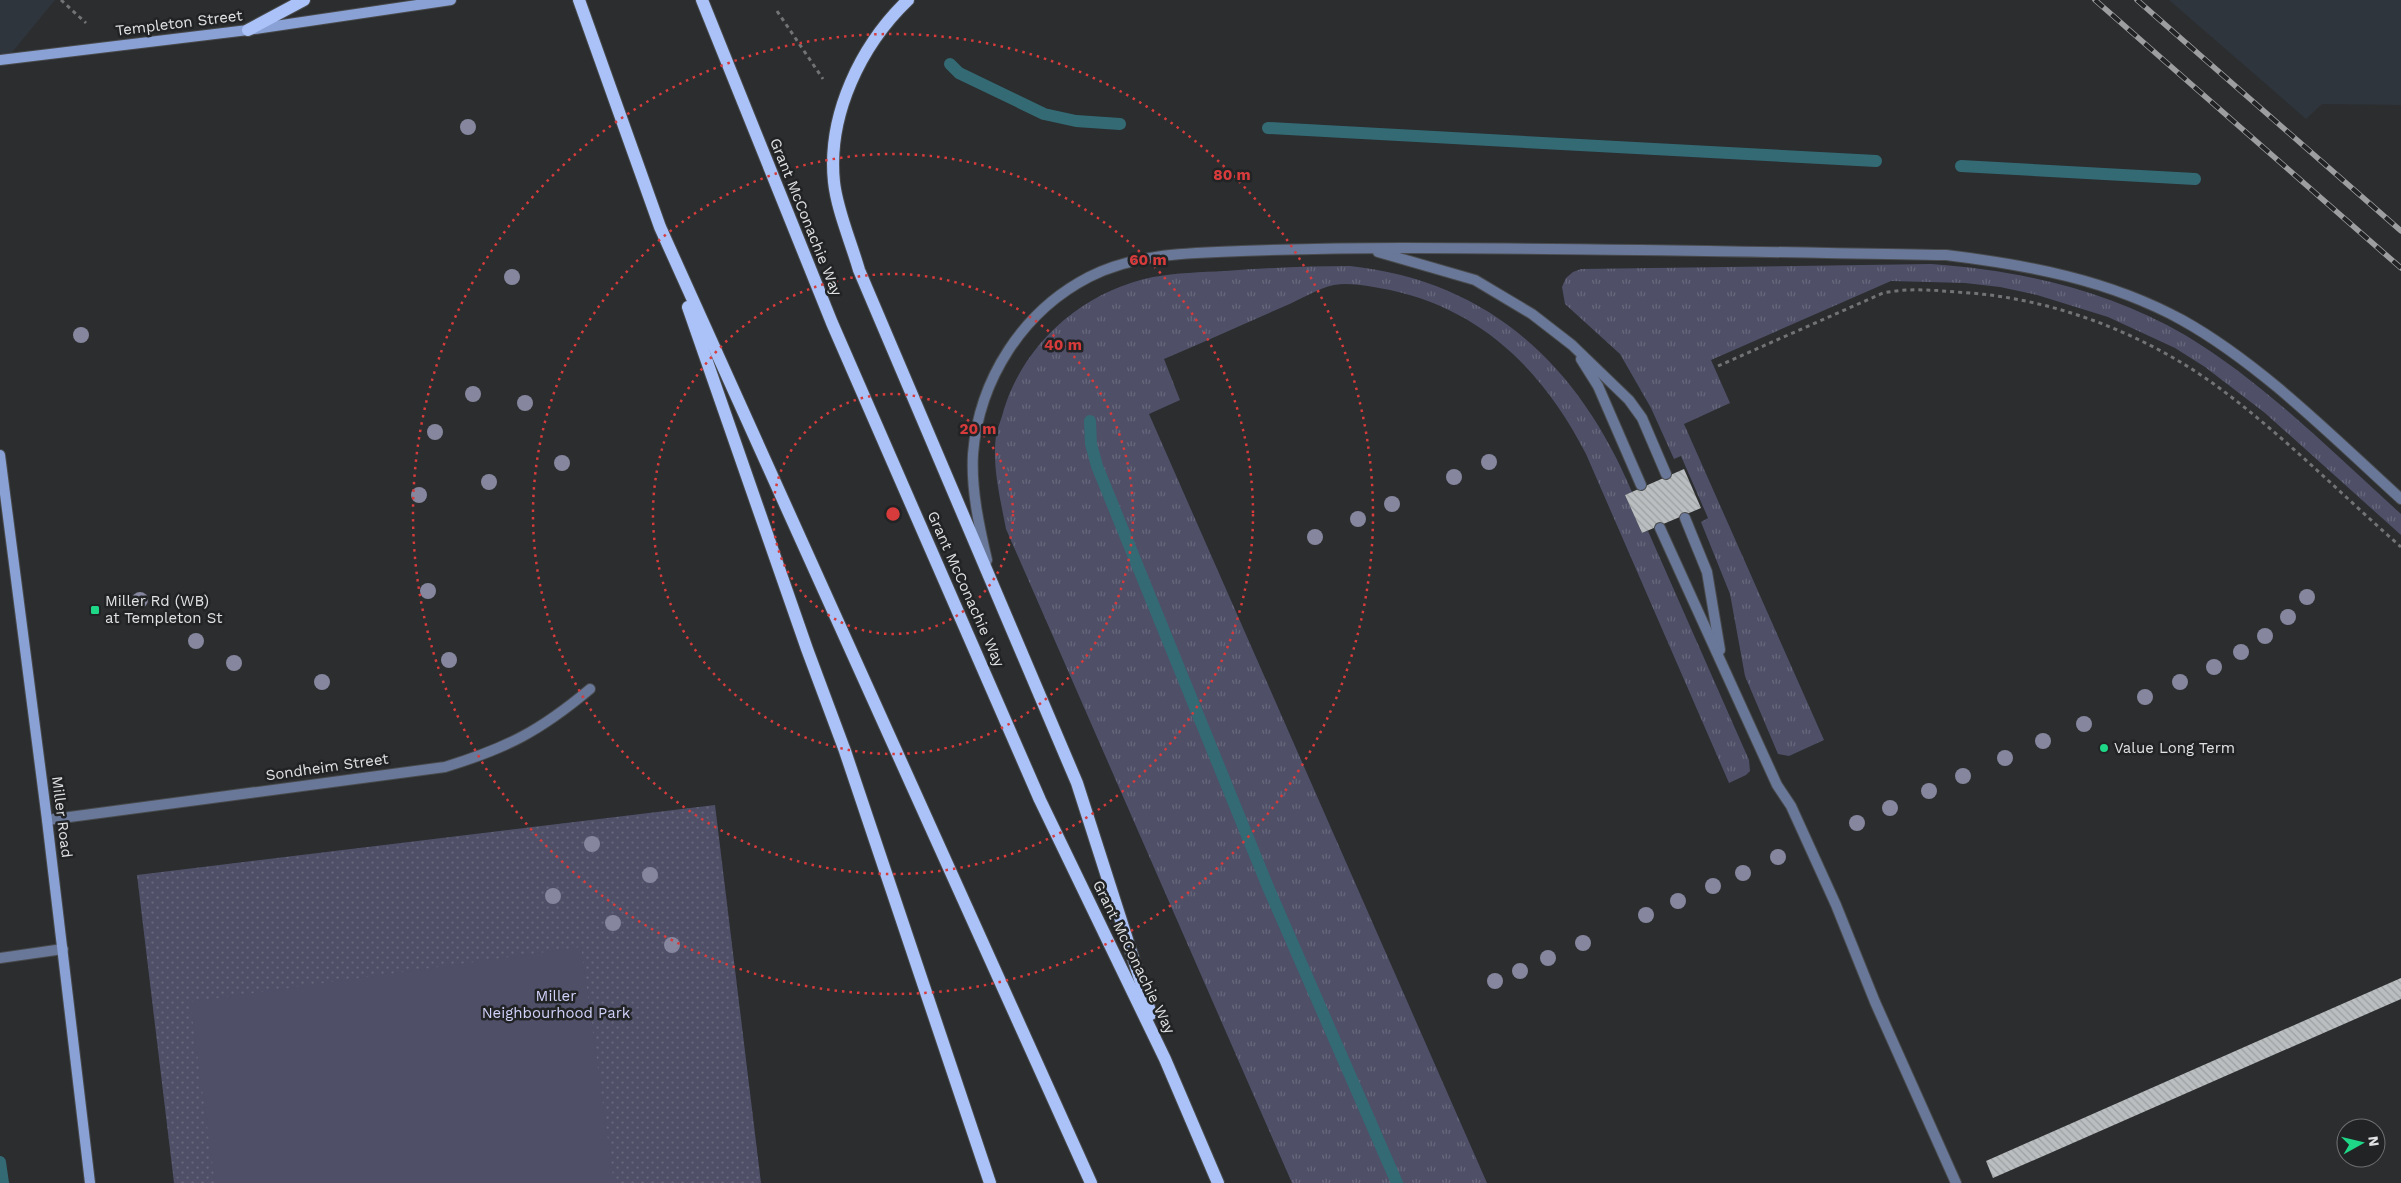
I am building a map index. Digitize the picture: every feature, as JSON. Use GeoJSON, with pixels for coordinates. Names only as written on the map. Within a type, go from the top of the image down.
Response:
{"type":"FeatureCollection","features":[{"type":"Feature","properties":{"kind":"main road"},"geometry":{"type":"LineString","coordinates":[[248,30],[304,0]]}},
{"type":"Feature","properties":{"kind":"main road"},"geometry":{"type":"LineString","coordinates":[[579,0],[807,649],[849,761],[990,1183]]}},
{"type":"Feature","properties":{"kind":"main road","name":"Grant McConachie Way"},"geometry":{"type":"LineString","coordinates":[[702,0],[832,323],[1040,800],[1165,1059],[1218,1183]]}},
{"type":"Feature","properties":{"kind":"main road"},"geometry":{"type":"LineString","coordinates":[[908,0],[886,24],[869,48],[845,94],[839,118],[834,182],[859,270],[1077,783],[1165,1059]]}},
{"type":"Feature","properties":{"kind":"main road"},"geometry":{"type":"LineString","coordinates":[[660,227],[1092,1183]]}},
{"type":"Feature","properties":{"kind":"street","name":"Templeton Street"},"geometry":{"type":"LineString","coordinates":[[0,60],[248,30],[451,0]]}},
{"type":"Feature","properties":{"kind":"street"},"geometry":{"type":"LineString","coordinates":[[992,581],[981,536],[974,489],[973,456],[978,421],[989,388],[1003,358],[1022,331],[1044,307],[1065,291],[1092,276],[1119,265],[1156,257],[1293,249],[1365,248],[1946,255],[2016,264],[2076,278],[2131,296],[2182,320],[2230,352],[2280,390],[2401,499]]}},
{"type":"Feature","properties":{"kind":"street"},"geometry":{"type":"LineString","coordinates":[[1365,248],[1475,280],[1532,314],[1572,345],[1630,400],[1642,418],[1666,474]]}},
{"type":"Feature","properties":{"kind":"street"},"geometry":{"type":"LineString","coordinates":[[1572,345],[1598,386],[1642,485]]}},
{"type":"Feature","properties":{"kind":"street","name":"Miller Road"},"geometry":{"type":"LineString","coordinates":[[0,455],[63,949],[90,1183]]}},
{"type":"Feature","properties":{"kind":"street"},"geometry":{"type":"LineString","coordinates":[[1685,518],[1707,572],[1722,660]]}},
{"type":"Feature","properties":{"kind":"street"},"geometry":{"type":"LineString","coordinates":[[1660,528],[1722,660],[1777,785],[1791,806],[1836,905],[1875,1002],[1956,1183]]}},
{"type":"Feature","properties":{"kind":"street","name":"Sondheim Street"},"geometry":{"type":"LineString","coordinates":[[47,820],[445,767],[486,754],[526,736],[558,716],[590,689]]}},
{"type":"Feature","properties":{"kind":"street"},"geometry":{"type":"LineString","coordinates":[[0,958],[63,949]]}},
{"type":"Feature","properties":{"kind":"path"},"geometry":{"type":"LineString","coordinates":[[777,11],[827,86]]}},
{"type":"Feature","properties":{"kind":"path"},"geometry":{"type":"LineString","coordinates":[[1718,366],[1883,293],[1901,289],[1986,294],[2047,307],[2114,328],[2195,372],[2247,410],[2401,547]]}},
{"type":"Feature","properties":{"kind":"shaded area"},"geometry":{"type":"Polygon","coordinates":[[[0,0],[55,0],[0,67],[0,0]]]}},
{"type":"Feature","properties":{"kind":"shaded area"},"geometry":{"type":"Polygon","coordinates":[[[2169,0],[2401,0],[2401,105],[2322,104],[2306,119],[2169,0]]]}},
{"type":"Feature","properties":{"kind":"green space"},"geometry":{"type":"Polygon","coordinates":[[[1931,264],[1997,271],[2062,285],[2094,294],[2125,306],[2156,319],[2185,335],[2243,374],[2270,396],[2401,514],[2401,535],[2265,413],[2205,367],[2175,348],[2108,317],[2037,295],[2000,287],[1965,283],[1891,281],[1711,360],[1730,403],[1684,424],[1824,740],[1789,756],[1778,754],[1745,676],[1730,594],[1701,522],[1708,518],[1681,456],[1674,459],[1651,408],[1620,354],[1565,304],[1562,287],[1566,278],[1573,272],[1581,269],[1931,264]]]}},
{"type":"Feature","properties":{"kind":"green space"},"geometry":{"type":"Polygon","coordinates":[[[1350,266],[1400,275],[1446,290],[1487,311],[1524,337],[1556,369],[1585,406],[1610,447],[1632,492],[1625,495],[1642,533],[1648,531],[1749,760],[1750,771],[1729,783],[1586,454],[1551,397],[1530,371],[1482,329],[1454,313],[1423,299],[1390,290],[1362,285],[1341,284],[1322,289],[1164,359],[1180,400],[1149,414],[1487,1183],[1292,1183],[1006,529],[997,482],[995,459],[996,435],[1014,385],[1026,362],[1042,341],[1060,323],[1081,307],[1104,294],[1128,284],[1153,277],[1272,268],[1350,266]]]}},
{"type":"Feature","properties":{"kind":"green space","name":"Miller Neighbourhood Park"},"geometry":{"type":"Polygon","coordinates":[[[715,805],[761,1183],[174,1183],[137,875],[715,805]]]}},
{"type":"Feature","properties":{"kind":"green space"},"geometry":{"type":"Polygon","coordinates":[[[581,947],[614,1183],[215,1183],[190,1002],[581,947]]]}},
{"type":"Feature","properties":{"kind":"building"},"geometry":{"type":"Polygon","coordinates":[[[1684,469],[1701,508],[1642,533],[1625,495],[1684,469]]]}},
{"type":"Feature","properties":{"kind":"building"},"geometry":{"type":"Polygon","coordinates":[[[2401,978],[2401,999],[1993,1178],[1986,1161],[2401,978]]]}},
{"type":"Feature","properties":{"kind":"waterway"},"geometry":{"type":"LineString","coordinates":[[950,64],[959,73],[1044,114],[1076,121],[1120,124]]}},
{"type":"Feature","properties":{"kind":"waterway"},"geometry":{"type":"LineString","coordinates":[[1268,128],[1876,161]]}},
{"type":"Feature","properties":{"kind":"waterway"},"geometry":{"type":"LineString","coordinates":[[1961,166],[2195,179]]}},
{"type":"Feature","properties":{"kind":"waterway"},"geometry":{"type":"LineString","coordinates":[[1090,421],[1091,444],[1097,466],[1268,887],[1397,1183]]}},
{"type":"Feature","properties":{"kind":"waterway"},"geometry":{"type":"LineString","coordinates":[[0,1162],[3,1183]]}},
{"type":"Feature","properties":{"kind":"railway"},"geometry":{"type":"LineString","coordinates":[[2095,0],[2401,268]]}},
{"type":"Feature","properties":{"kind":"railway"},"geometry":{"type":"LineString","coordinates":[[2137,0],[2401,231]]}},
{"type":"Feature","properties":{"kind":"place","name":"Miller Rd (WB) at Templeton St"},"geometry":{"type":"Point","coordinates":[95,610]}},
{"type":"Feature","properties":{"kind":"place","name":"Value Long Term"},"geometry":{"type":"Point","coordinates":[2104,748]}}]}
